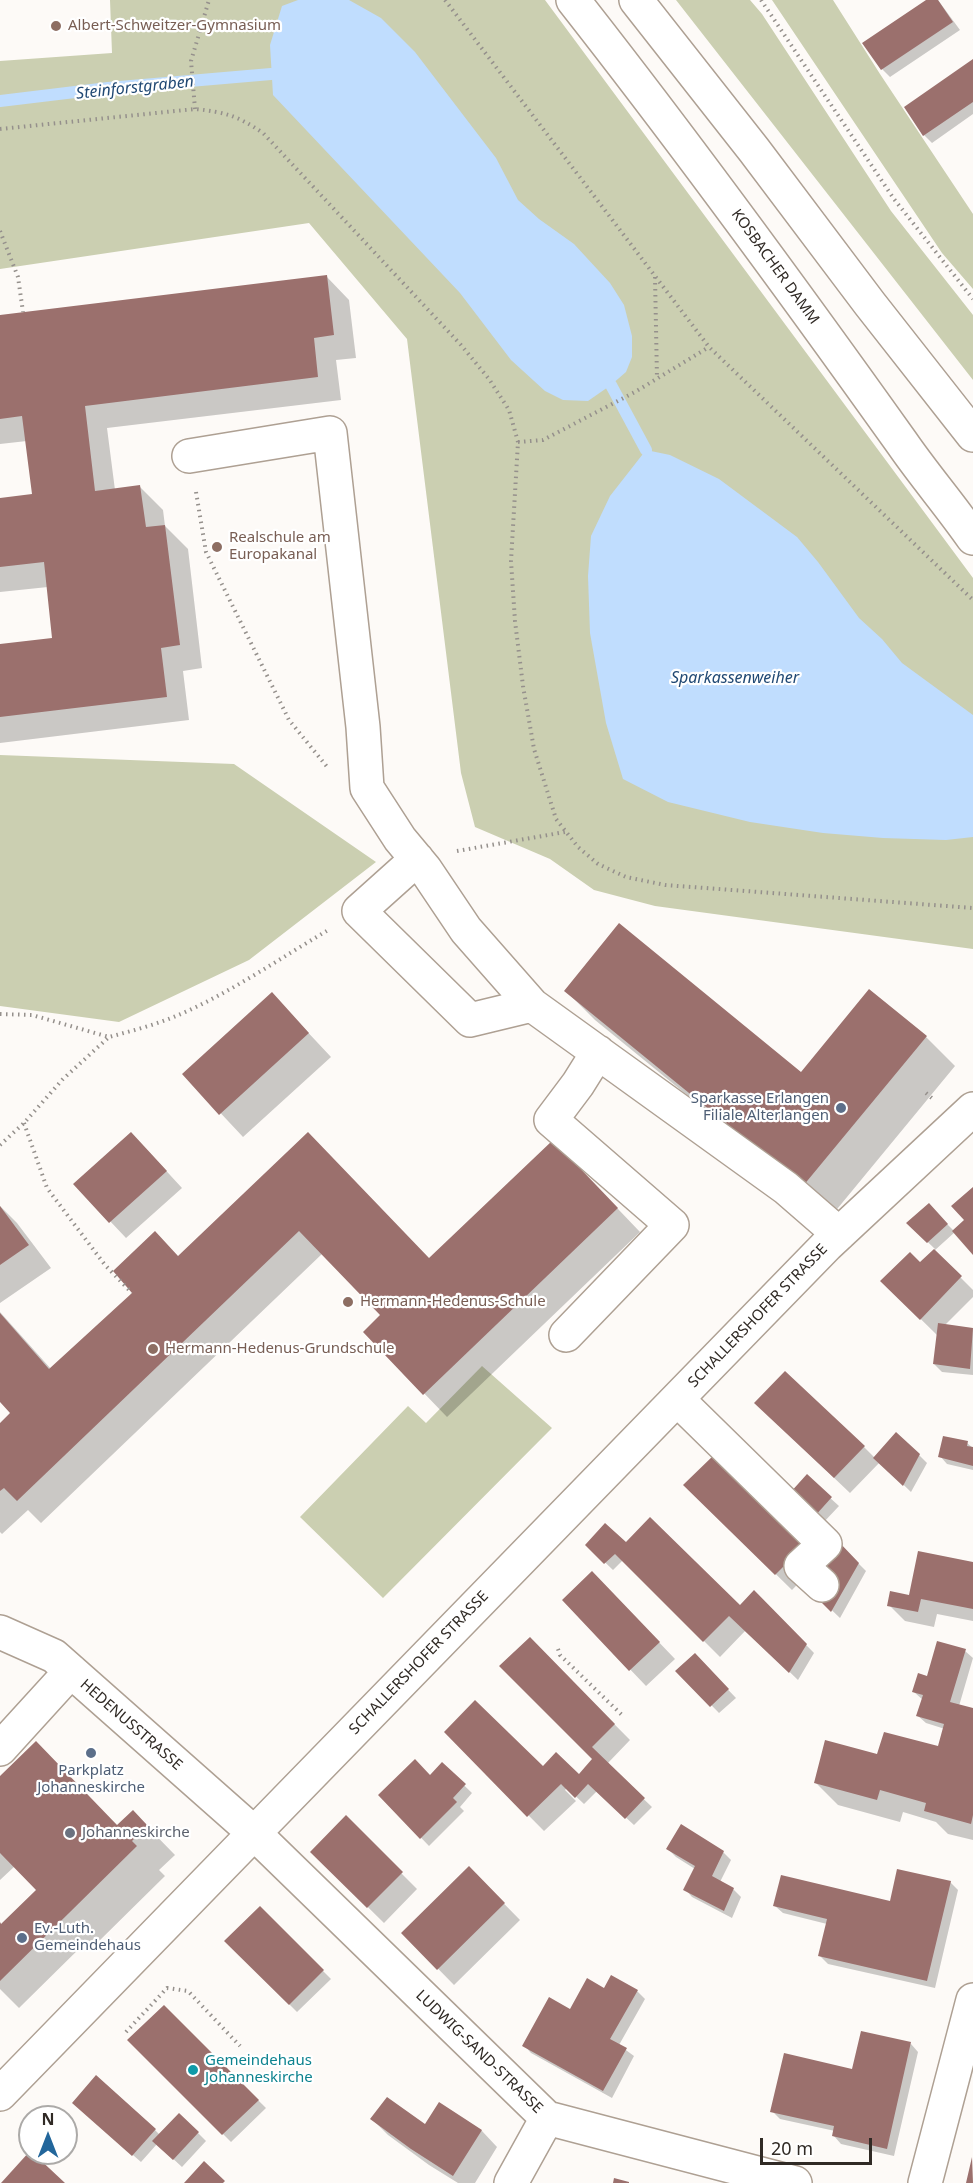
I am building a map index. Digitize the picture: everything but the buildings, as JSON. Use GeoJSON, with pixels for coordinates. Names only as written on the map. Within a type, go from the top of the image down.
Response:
{"type":"FeatureCollection","features":[{"type":"Feature","properties":{"kind":"street","name":"KOSBACHER DAMM"},"geometry":{"type":"LineString","coordinates":[[573,0],[639,83],[842,357],[903,445],[973,537]]}},
{"type":"Feature","properties":{"kind":"street"},"geometry":{"type":"LineString","coordinates":[[636,0],[973,435]]}},
{"type":"Feature","properties":{"kind":"street","name":"SCHALLERSHOFER STRASSE"},"geometry":{"type":"LineString","coordinates":[[189,456],[330,433],[363,727],[367,788],[400,839],[421,864],[466,930],[532,1005],[786,1188],[838,1234]]}},
{"type":"Feature","properties":{"kind":"street"},"geometry":{"type":"LineString","coordinates":[[421,864],[359,911],[470,1020],[532,1005]]}},
{"type":"Feature","properties":{"kind":"street"},"geometry":{"type":"LineString","coordinates":[[566,1335],[672,1225],[551,1120],[598,1052]]}},
{"type":"Feature","properties":{"kind":"street","name":"SCHALLERSHOFER STRASSE"},"geometry":{"type":"LineString","coordinates":[[0,2094],[838,1234],[973,1108]]}},
{"type":"Feature","properties":{"kind":"street"},"geometry":{"type":"LineString","coordinates":[[677,1399],[825,1544],[801,1566],[822,1585]]}},
{"type":"Feature","properties":{"kind":"street","name":"HEDENUSSTRASSE"},"geometry":{"type":"LineString","coordinates":[[0,1632],[54,1656],[253,1832]]}},
{"type":"Feature","properties":{"kind":"street"},"geometry":{"type":"LineString","coordinates":[[0,1749],[71,1671]]}},
{"type":"Feature","properties":{"kind":"street","name":"LUDWIG-SAND-STRASSE"},"geometry":{"type":"LineString","coordinates":[[253,1832],[547,2118],[795,2183]]}},
{"type":"Feature","properties":{"kind":"street"},"geometry":{"type":"LineString","coordinates":[[925,2183],[973,2000]]}},
{"type":"Feature","properties":{"kind":"street"},"geometry":{"type":"LineString","coordinates":[[510,2183],[547,2118]]}},
{"type":"Feature","properties":{"kind":"path"},"geometry":{"type":"LineString","coordinates":[[195,109],[191,61],[209,0]]}},
{"type":"Feature","properties":{"kind":"path"},"geometry":{"type":"LineString","coordinates":[[445,0],[709,347],[973,600]]}},
{"type":"Feature","properties":{"kind":"path"},"geometry":{"type":"LineString","coordinates":[[761,0],[894,199],[973,299]]}},
{"type":"Feature","properties":{"kind":"path"},"geometry":{"type":"LineString","coordinates":[[0,129],[76,119],[195,109],[221,111],[241,118],[263,133],[461,345],[489,379],[509,410],[518,442],[511,561],[522,675],[534,748],[556,819],[578,847],[598,864],[626,878],[655,883],[973,908]]}},
{"type":"Feature","properties":{"kind":"path"},"geometry":{"type":"LineString","coordinates":[[0,231],[18,277],[23,312]]}},
{"type":"Feature","properties":{"kind":"path"},"geometry":{"type":"LineString","coordinates":[[655,277],[657,379]]}},
{"type":"Feature","properties":{"kind":"path"},"geometry":{"type":"LineString","coordinates":[[518,442],[543,440],[634,393],[709,347]]}},
{"type":"Feature","properties":{"kind":"path"},"geometry":{"type":"LineString","coordinates":[[189,456],[206,552],[289,720],[326,767]]}},
{"type":"Feature","properties":{"kind":"path"},"geometry":{"type":"LineString","coordinates":[[421,864],[448,853],[566,832]]}},
{"type":"Feature","properties":{"kind":"path"},"geometry":{"type":"LineString","coordinates":[[0,1145],[24,1123],[63,1079],[109,1037],[176,1016],[229,988],[359,911]]}},
{"type":"Feature","properties":{"kind":"path"},"geometry":{"type":"LineString","coordinates":[[0,1014],[32,1015],[109,1037]]}},
{"type":"Feature","properties":{"kind":"path"},"geometry":{"type":"LineString","coordinates":[[24,1123],[47,1188],[105,1265],[132,1293]]}},
{"type":"Feature","properties":{"kind":"path"},"geometry":{"type":"LineString","coordinates":[[558,1649],[560,1655],[623,1716]]}},
{"type":"Feature","properties":{"kind":"path"},"geometry":{"type":"LineString","coordinates":[[126,2032],[167,1988],[188,1991],[240,2046]]}},
{"type":"Feature","properties":{"kind":"green space"},"geometry":{"type":"Polygon","coordinates":[[[110,0],[545,0],[973,578],[973,949],[655,906],[594,890],[550,859],[475,827],[461,773],[407,339],[309,223],[0,269],[0,61],[112,53],[110,0]]]}},
{"type":"Feature","properties":{"kind":"green space"},"geometry":{"type":"Polygon","coordinates":[[[676,0],[750,0],[762,14],[891,211],[973,315],[973,380],[676,0]]]}},
{"type":"Feature","properties":{"kind":"green space"},"geometry":{"type":"Polygon","coordinates":[[[772,0],[833,0],[973,214],[973,289],[942,253],[772,0]]]}},
{"type":"Feature","properties":{"kind":"green space"},"geometry":{"type":"Polygon","coordinates":[[[0,755],[234,764],[376,862],[249,960],[119,1022],[0,1006],[0,755]]]}},
{"type":"Feature","properties":{"kind":"green space"},"geometry":{"type":"Polygon","coordinates":[[[482,1366],[552,1428],[383,1598],[300,1517],[408,1406],[426,1423],[482,1366]]]}},
{"type":"Feature","properties":{"kind":"water"},"geometry":{"type":"Polygon","coordinates":[[[298,0],[349,0],[381,18],[415,52],[496,158],[518,200],[539,219],[574,244],[610,283],[624,305],[632,336],[632,357],[626,372],[611,385],[588,401],[563,400],[545,391],[511,360],[460,293],[273,95],[270,45],[282,6],[298,0]]]}},
{"type":"Feature","properties":{"kind":"water","name":"Sparkassenweiher"},"geometry":{"type":"Polygon","coordinates":[[[646,450],[670,455],[719,479],[797,537],[859,618],[882,639],[902,663],[973,715],[973,837],[946,840],[883,838],[823,833],[750,822],[668,802],[623,779],[606,723],[590,633],[588,576],[591,536],[610,496],[646,450]]]}},
{"type":"Feature","properties":{"kind":"waterway","name":"Steinforstgraben"},"geometry":{"type":"LineString","coordinates":[[0,101],[108,88],[271,74]]}},
{"type":"Feature","properties":{"kind":"waterway","name":"Steinforstgraben"},"geometry":{"type":"LineString","coordinates":[[611,385],[646,450]]}},
{"type":"Feature","properties":{"kind":"place","name":"Albert-Schweitzer-Gymnasium"},"geometry":{"type":"Point","coordinates":[56,26]}},
{"type":"Feature","properties":{"kind":"place","name":"Realschule am Europakanal"},"geometry":{"type":"Point","coordinates":[217,547]}},
{"type":"Feature","properties":{"kind":"place","name":"Sparkasse Erlangen Filiale Alterlangen"},"geometry":{"type":"Point","coordinates":[841,1108]}},
{"type":"Feature","properties":{"kind":"place","name":"Hermann-Hedenus-Schule"},"geometry":{"type":"Point","coordinates":[348,1302]}},
{"type":"Feature","properties":{"kind":"place","name":"Hermann-Hedenus-Grundschule"},"geometry":{"type":"Point","coordinates":[153,1349]}},
{"type":"Feature","properties":{"kind":"place","name":"Parkplatz Johanneskirche"},"geometry":{"type":"Point","coordinates":[91,1753]}},
{"type":"Feature","properties":{"kind":"place","name":"Johanneskirche"},"geometry":{"type":"Point","coordinates":[70,1833]}},
{"type":"Feature","properties":{"kind":"place","name":"Ev.-Luth. Gemeindehaus"},"geometry":{"type":"Point","coordinates":[22,1938]}},
{"type":"Feature","properties":{"kind":"place","name":"Gemeindehaus Johanneskirche"},"geometry":{"type":"Point","coordinates":[193,2070]}}]}
